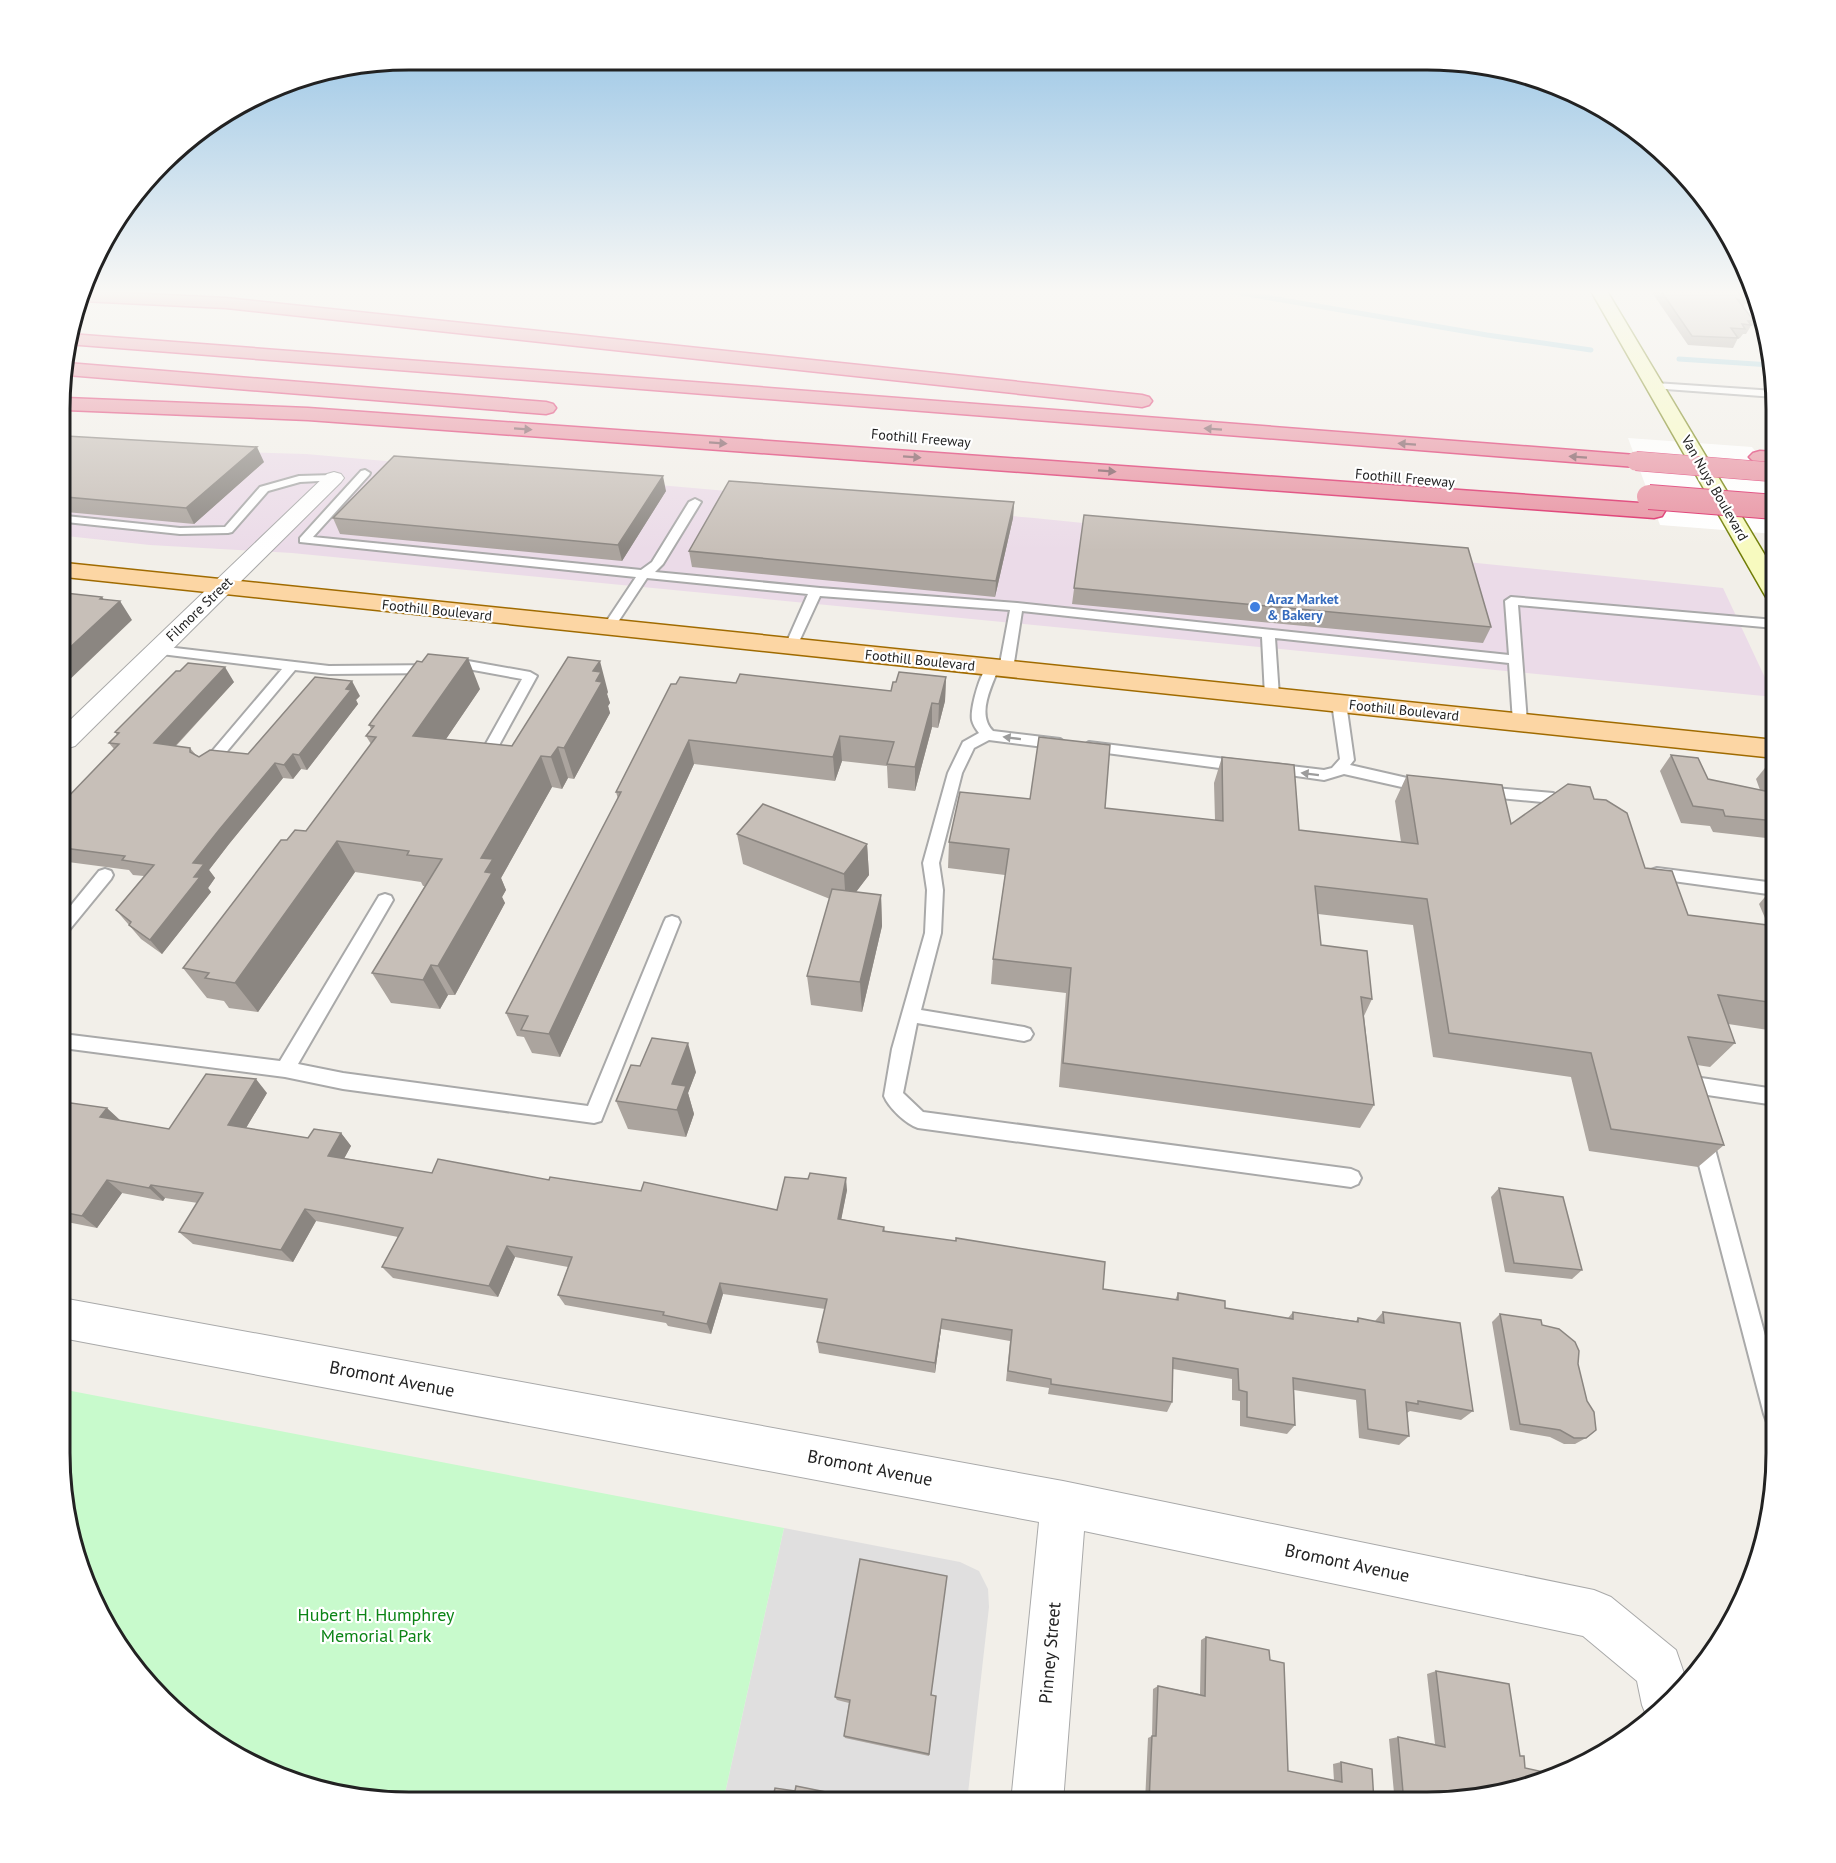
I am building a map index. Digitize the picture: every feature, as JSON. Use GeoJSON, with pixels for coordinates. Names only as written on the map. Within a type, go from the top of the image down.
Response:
{"type":"FeatureCollection","features":[{"type":"Feature","properties":{"kind":"highway"},"geometry":{"type":"LineString","coordinates":[[71,388],[566,411],[172,378]]}},
{"type":"Feature","properties":{"kind":"highway"},"geometry":{"type":"LineString","coordinates":[[580,378],[1766,465]]}},
{"type":"Feature","properties":{"kind":"highway"},"geometry":{"type":"LineString","coordinates":[[926,378],[1160,403]]}},
{"type":"Feature","properties":{"kind":"highway"},"geometry":{"type":"LineString","coordinates":[[70,404],[320,414],[1652,504],[1766,518]]}},
{"type":"Feature","properties":{"kind":"highway"},"geometry":{"type":"LineString","coordinates":[[1313,418],[1634,454]]}},
{"type":"Feature","properties":{"kind":"highway","name":"Foothill Freeway"},"geometry":{"type":"LineString","coordinates":[[875,435],[1652,504],[1766,507]]}},
{"type":"Feature","properties":{"kind":"main road","name":"Foothill Boulevard"},"geometry":{"type":"LineString","coordinates":[[70,571],[1766,748]]}},
{"type":"Feature","properties":{"kind":"street","name":"Van Nuys Boulevard"},"geometry":{"type":"LineString","coordinates":[[1650,378],[1766,572]]}},
{"type":"Feature","properties":{"kind":"street","name":"Filmore Street"},"geometry":{"type":"LineString","coordinates":[[70,734],[334,478]]}},
{"type":"Feature","properties":{"kind":"street","name":"Bromont Avenue"},"geometry":{"type":"LineString","coordinates":[[70,1319],[1063,1504],[1594,1614],[1663,1686]]}},
{"type":"Feature","properties":{"kind":"street","name":"Pinney Street"},"geometry":{"type":"LineString","coordinates":[[1038,1792],[1063,1504]]}},
{"type":"Feature","properties":{"kind":"lane"},"geometry":{"type":"LineString","coordinates":[[1655,386],[1765,393]]}},
{"type":"Feature","properties":{"kind":"lane"},"geometry":{"type":"LineString","coordinates":[[365,473],[304,540],[643,575],[1017,607],[1515,660]]}},
{"type":"Feature","properties":{"kind":"lane"},"geometry":{"type":"LineString","coordinates":[[70,519],[180,531],[228,530],[264,489],[299,479],[334,478]]}},
{"type":"Feature","properties":{"kind":"lane"},"geometry":{"type":"LineString","coordinates":[[608,628],[643,575],[657,564],[694,502]]}},
{"type":"Feature","properties":{"kind":"lane"},"geometry":{"type":"LineString","coordinates":[[790,646],[815,591]]}},
{"type":"Feature","properties":{"kind":"lane"},"geometry":{"type":"LineString","coordinates":[[1520,722],[1511,601],[1766,623]]}},
{"type":"Feature","properties":{"kind":"lane"},"geometry":{"type":"LineString","coordinates":[[1017,607],[999,668],[977,717],[981,730],[988,734],[1324,776],[1337,772],[1347,760],[1339,703]]}},
{"type":"Feature","properties":{"kind":"lane"},"geometry":{"type":"LineString","coordinates":[[1268,634],[1272,696]]}},
{"type":"Feature","properties":{"kind":"lane"},"geometry":{"type":"LineString","coordinates":[[158,650],[329,669],[438,669],[468,665],[530,676],[485,758]]}},
{"type":"Feature","properties":{"kind":"lane"},"geometry":{"type":"LineString","coordinates":[[208,765],[292,665]]}},
{"type":"Feature","properties":{"kind":"lane"},"geometry":{"type":"LineString","coordinates":[[988,734],[968,744],[955,773],[931,863],[935,890],[933,933],[910,1015],[893,1096],[918,1120],[1351,1178]]}},
{"type":"Feature","properties":{"kind":"lane"},"geometry":{"type":"LineString","coordinates":[[1340,768],[1373,777],[1443,789]]}},
{"type":"Feature","properties":{"kind":"lane"},"geometry":{"type":"LineString","coordinates":[[1465,791],[1553,798]]}},
{"type":"Feature","properties":{"kind":"lane"},"geometry":{"type":"LineString","coordinates":[[1657,873],[1766,888]]}},
{"type":"Feature","properties":{"kind":"lane"},"geometry":{"type":"LineString","coordinates":[[70,918],[105,875]]}},
{"type":"Feature","properties":{"kind":"lane"},"geometry":{"type":"LineString","coordinates":[[285,1070],[385,900]]}},
{"type":"Feature","properties":{"kind":"lane"},"geometry":{"type":"LineString","coordinates":[[70,1042],[285,1070],[343,1081],[594,1115],[672,922]]}},
{"type":"Feature","properties":{"kind":"lane"},"geometry":{"type":"LineString","coordinates":[[910,1015],[1024,1034]]}},
{"type":"Feature","properties":{"kind":"lane"},"geometry":{"type":"LineString","coordinates":[[1766,1096],[1688,1084],[1766,1380]]}},
{"type":"Feature","properties":{"kind":"shaded area"},"geometry":{"type":"Polygon","coordinates":[[[70,447],[306,454],[1034,518],[1723,588],[1766,680],[1766,696],[292,553],[150,545],[70,536],[70,447]]]}},
{"type":"Feature","properties":{"kind":"shaded area"},"geometry":{"type":"Polygon","coordinates":[[[784,1528],[960,1562],[979,1571],[988,1589],[989,1607],[968,1792],[725,1792],[784,1528]]]}},
{"type":"Feature","properties":{"kind":"green space","name":"Hubert H. Humphrey Memorial Park"},"geometry":{"type":"Polygon","coordinates":[[[70,1391],[784,1528],[725,1792],[387,1792],[343,1786],[280,1767],[221,1735],[170,1693],[128,1642],[96,1583],[77,1520],[71,1476],[70,1391]]]}},
{"type":"Feature","properties":{"kind":"pier"},"geometry":{"type":"Polygon","coordinates":[[[1628,438],[1752,447],[1766,465],[1766,533],[1660,525],[1628,438]]]}},
{"type":"Feature","properties":{"kind":"building"},"geometry":{"type":"Polygon","coordinates":[[[70,436],[257,447],[186,508],[70,497],[70,436]]]}},
{"type":"Feature","properties":{"kind":"building"},"geometry":{"type":"Polygon","coordinates":[[[394,456],[663,476],[618,545],[333,518],[394,456]]]}},
{"type":"Feature","properties":{"kind":"building"},"geometry":{"type":"Polygon","coordinates":[[[729,481],[1014,502],[996,581],[689,551],[729,481]]]}},
{"type":"Feature","properties":{"kind":"building"},"geometry":{"type":"Polygon","coordinates":[[[1084,515],[1468,548],[1491,627],[1074,588],[1084,515]]]}},
{"type":"Feature","properties":{"kind":"building"},"geometry":{"type":"Polygon","coordinates":[[[70,594],[120,601],[70,647],[70,594]]]}},
{"type":"Feature","properties":{"kind":"building"},"geometry":{"type":"Polygon","coordinates":[[[428,654],[468,658],[413,736],[512,746],[568,657],[600,661],[593,671],[601,672],[596,681],[602,682],[564,748],[558,747],[551,757],[541,756],[481,858],[493,859],[485,872],[492,873],[438,966],[431,965],[423,980],[372,973],[442,859],[407,855],[409,851],[337,841],[235,983],[205,978],[209,973],[183,968],[281,840],[287,840],[295,830],[306,831],[376,737],[366,736],[374,726],[369,725],[417,661],[422,662],[428,654]]]}},
{"type":"Feature","properties":{"kind":"building"},"geometry":{"type":"Polygon","coordinates":[[[188,663],[225,667],[154,743],[190,748],[190,752],[199,757],[210,750],[248,754],[315,677],[352,681],[346,689],[351,690],[299,755],[293,754],[284,765],[275,763],[193,863],[204,864],[194,877],[200,877],[150,940],[129,925],[131,922],[116,910],[154,865],[122,860],[125,856],[70,849],[70,795],[119,744],[109,743],[119,733],[115,732],[176,671],[180,671],[188,663]]]}},
{"type":"Feature","properties":{"kind":"building"},"geometry":{"type":"Polygon","coordinates":[[[899,672],[946,677],[939,704],[932,703],[915,767],[887,764],[894,742],[840,736],[833,757],[689,740],[549,1034],[521,1030],[528,1016],[506,1013],[621,792],[616,792],[671,684],[676,684],[680,677],[736,683],[740,674],[891,691],[899,672]]]}},
{"type":"Feature","properties":{"kind":"building"},"geometry":{"type":"Polygon","coordinates":[[[1039,737],[1110,745],[1105,808],[1223,821],[1222,757],[1294,765],[1299,830],[1418,844],[1407,775],[1502,785],[1511,824],[1568,784],[1590,787],[1594,799],[1606,800],[1627,813],[1645,868],[1672,871],[1688,915],[1766,925],[1766,1002],[1718,995],[1735,1043],[1688,1037],[1724,1145],[1611,1129],[1591,1053],[1449,1033],[1427,899],[1315,886],[1321,945],[1367,951],[1372,999],[1361,997],[1374,1105],[1063,1063],[1071,968],[993,959],[1009,849],[949,842],[960,792],[1030,799],[1039,737]]]}},
{"type":"Feature","properties":{"kind":"building"},"geometry":{"type":"Polygon","coordinates":[[[1671,755],[1698,758],[1708,779],[1766,791],[1766,820],[1725,816],[1723,810],[1693,806],[1671,755]]]}},
{"type":"Feature","properties":{"kind":"building"},"geometry":{"type":"Polygon","coordinates":[[[763,804],[867,844],[844,874],[737,834],[763,804]]]}},
{"type":"Feature","properties":{"kind":"building"},"geometry":{"type":"Polygon","coordinates":[[[832,889],[881,895],[860,982],[807,976],[832,889]]]}},
{"type":"Feature","properties":{"kind":"building"},"geometry":{"type":"Polygon","coordinates":[[[652,1038],[688,1043],[672,1084],[686,1086],[677,1110],[616,1101],[631,1065],[640,1066],[652,1038]]]}},
{"type":"Feature","properties":{"kind":"building"},"geometry":{"type":"Polygon","coordinates":[[[206,1074],[256,1079],[228,1125],[308,1138],[314,1129],[341,1133],[328,1156],[432,1173],[438,1159],[549,1180],[550,1177],[641,1191],[644,1182],[777,1210],[785,1177],[808,1179],[810,1173],[846,1178],[838,1219],[884,1227],[883,1231],[956,1241],[956,1238],[1105,1262],[1103,1289],[1178,1300],[1178,1293],[1225,1301],[1225,1308],[1293,1319],[1293,1312],[1358,1322],[1358,1318],[1384,1323],[1383,1312],[1460,1323],[1473,1411],[1418,1401],[1418,1404],[1406,1402],[1409,1436],[1368,1429],[1365,1390],[1293,1378],[1295,1425],[1247,1417],[1247,1392],[1239,1390],[1238,1369],[1173,1358],[1172,1402],[1051,1384],[1051,1379],[1008,1371],[1012,1330],[942,1319],[935,1363],[817,1342],[827,1299],[720,1283],[707,1324],[663,1315],[664,1312],[558,1295],[572,1257],[507,1246],[489,1286],[382,1267],[403,1228],[305,1209],[281,1250],[179,1232],[203,1193],[151,1185],[149,1188],[107,1180],[82,1216],[70,1214],[71,1103],[107,1108],[100,1117],[169,1129],[206,1074]]]}},
{"type":"Feature","properties":{"kind":"building"},"geometry":{"type":"Polygon","coordinates":[[[1499,1188],[1563,1197],[1582,1270],[1514,1263],[1499,1188]]]}},
{"type":"Feature","properties":{"kind":"building"},"geometry":{"type":"Polygon","coordinates":[[[1500,1314],[1541,1320],[1542,1325],[1559,1329],[1575,1342],[1579,1351],[1578,1364],[1587,1401],[1594,1412],[1596,1430],[1586,1438],[1574,1438],[1560,1430],[1520,1424],[1500,1314]]]}},
{"type":"Feature","properties":{"kind":"building"},"geometry":{"type":"Polygon","coordinates":[[[860,1559],[947,1576],[931,1695],[936,1696],[929,1754],[844,1736],[850,1700],[835,1697],[860,1559]]]}},
{"type":"Feature","properties":{"kind":"building"},"geometry":{"type":"Polygon","coordinates":[[[1206,1637],[1269,1650],[1270,1660],[1284,1663],[1288,1771],[1342,1782],[1341,1762],[1372,1769],[1373,1792],[1149,1792],[1152,1736],[1156,1736],[1158,1686],[1205,1696],[1206,1637]]]}},
{"type":"Feature","properties":{"kind":"building"},"geometry":{"type":"Polygon","coordinates":[[[1436,1671],[1509,1684],[1520,1756],[1524,1756],[1525,1768],[1543,1772],[1471,1790],[1403,1792],[1398,1737],[1445,1747],[1436,1671]]]}},
{"type":"Feature","properties":{"kind":"building"},"geometry":{"type":"Polygon","coordinates":[[[796,1786],[826,1792],[774,1792],[775,1788],[795,1791],[796,1786]]]}},
{"type":"Feature","properties":{"kind":"place","name":"Araz Market & Bakery"},"geometry":{"type":"Point","coordinates":[1255,607]}}]}
